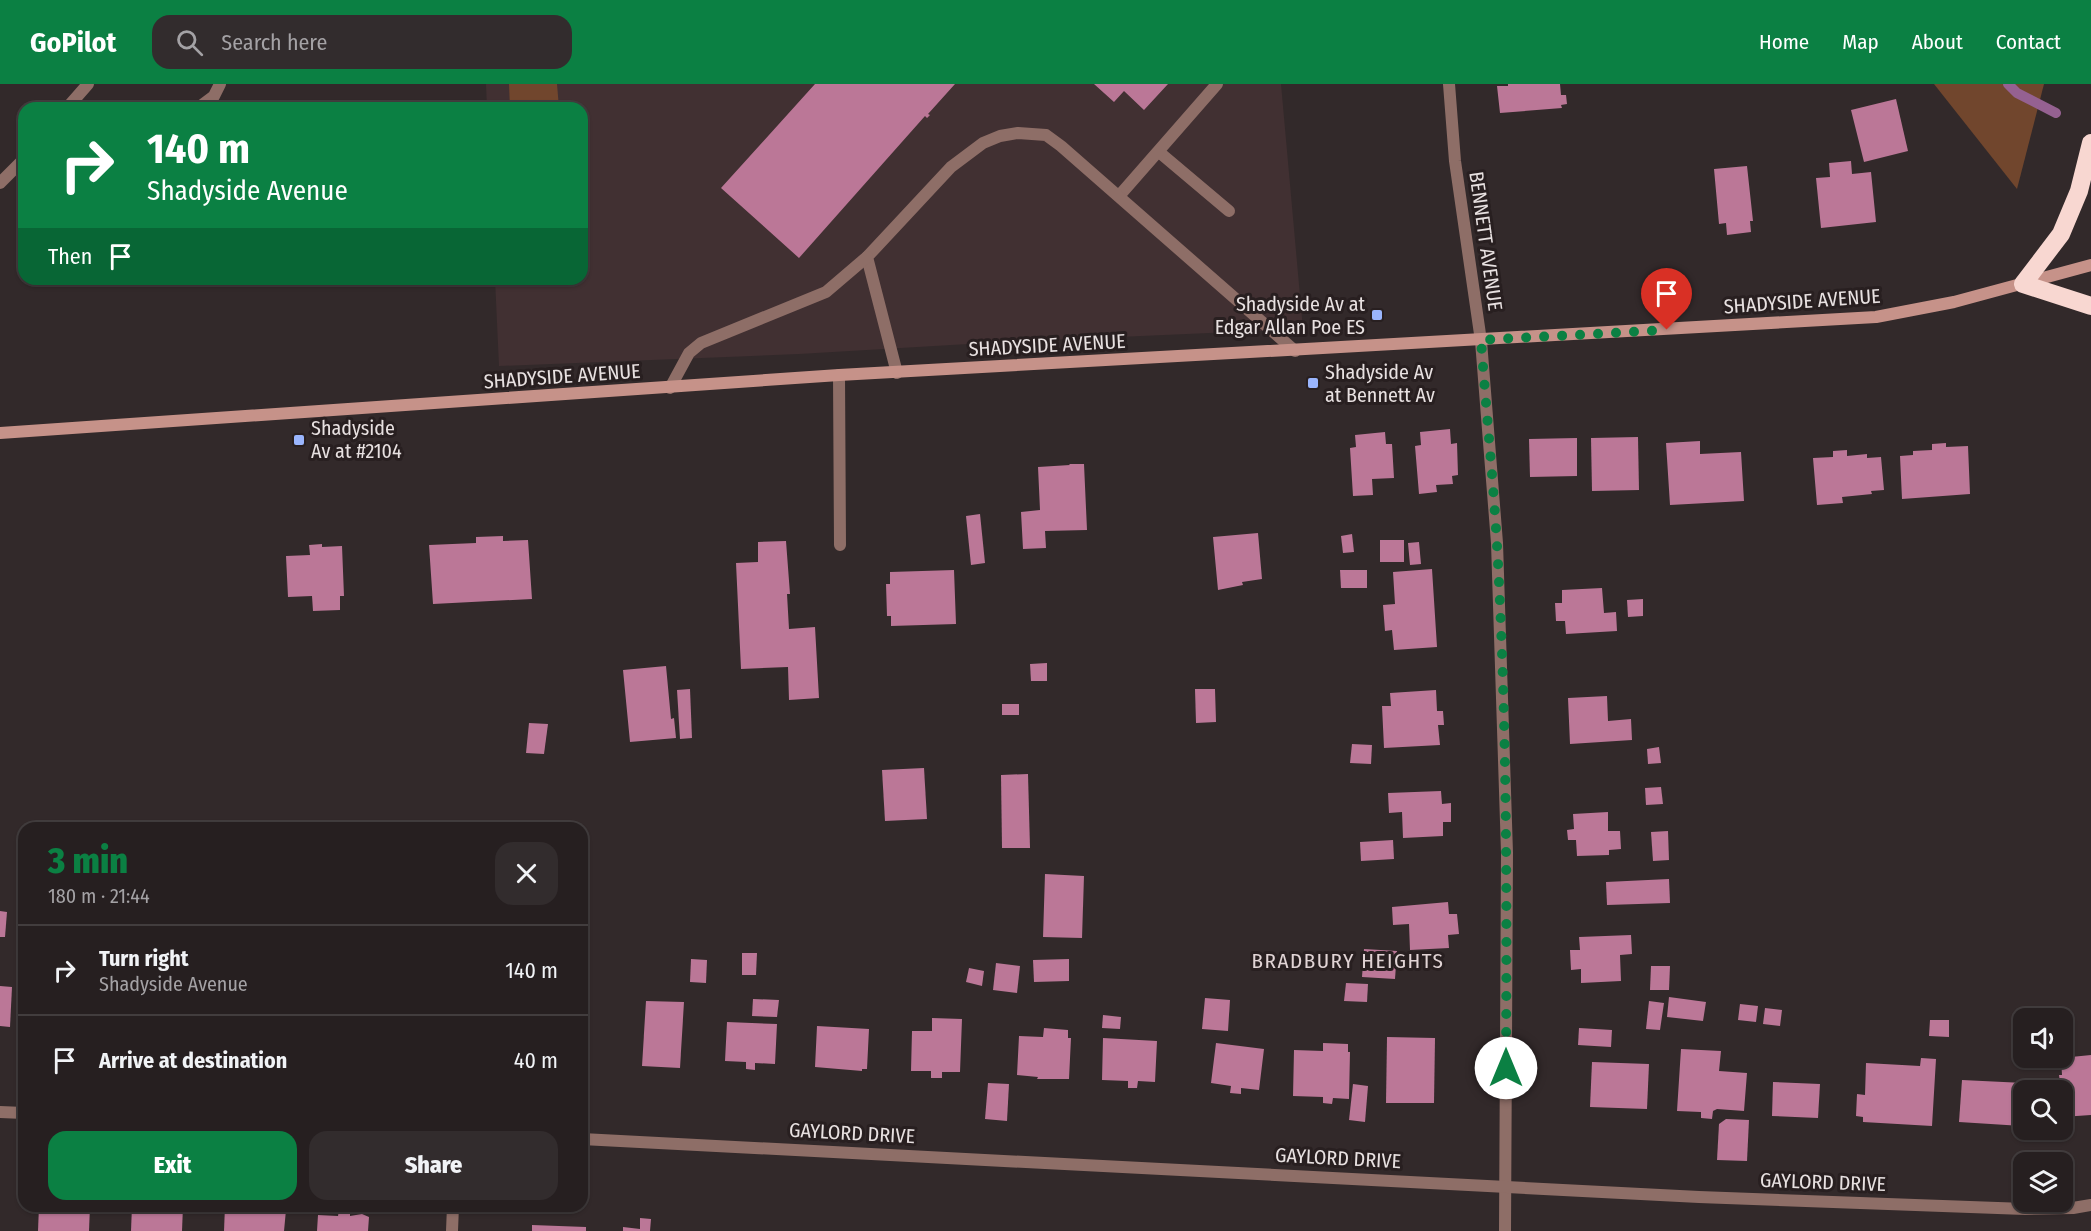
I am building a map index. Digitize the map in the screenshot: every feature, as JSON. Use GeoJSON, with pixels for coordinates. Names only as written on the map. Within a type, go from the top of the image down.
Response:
{"type":"FeatureCollection","features":[{"type":"Feature","properties":{"kind":"highway"},"geometry":{"type":"LineString","coordinates":[[2091,143],[2079,191],[2061,234],[2023,284],[2091,306]]}},
{"type":"Feature","properties":{"kind":"street"},"geometry":{"type":"LineString","coordinates":[[73,102],[88,84]]}},
{"type":"Feature","properties":{"kind":"street"},"geometry":{"type":"LineString","coordinates":[[206,102],[214,96],[220,84]]}},
{"type":"Feature","properties":{"kind":"street"},"geometry":{"type":"LineString","coordinates":[[1119,196],[1217,84]]}},
{"type":"Feature","properties":{"kind":"street","name":"BENNETT AVENUE"},"geometry":{"type":"LineString","coordinates":[[1449,84],[1455,161],[1481,340],[1497,543],[1507,853],[1505,1231]]}},
{"type":"Feature","properties":{"kind":"street"},"geometry":{"type":"LineString","coordinates":[[670,388],[689,353],[701,342],[826,292],[867,257],[951,166],[983,143],[1000,136],[1018,133],[1046,135],[1295,351]]}},
{"type":"Feature","properties":{"kind":"street"},"geometry":{"type":"LineString","coordinates":[[1159,152],[1229,211]]}},
{"type":"Feature","properties":{"kind":"street"},"geometry":{"type":"LineString","coordinates":[[0,183],[18,166]]}},
{"type":"Feature","properties":{"kind":"street"},"geometry":{"type":"LineString","coordinates":[[867,257],[897,373]]}},
{"type":"Feature","properties":{"kind":"street","name":"SHADYSIDE AVENUE"},"geometry":{"type":"LineString","coordinates":[[0,433],[839,375],[1876,317],[1954,302],[2091,265]]}},
{"type":"Feature","properties":{"kind":"street"},"geometry":{"type":"LineString","coordinates":[[839,375],[840,545]]}},
{"type":"Feature","properties":{"kind":"street"},"geometry":{"type":"LineString","coordinates":[[0,1112],[18,1113]]}},
{"type":"Feature","properties":{"kind":"street","name":"GAYLORD DRIVE"},"geometry":{"type":"LineString","coordinates":[[588,1139],[1699,1197],[2025,1209],[2091,1205]]}},
{"type":"Feature","properties":{"kind":"street"},"geometry":{"type":"LineString","coordinates":[[452,1231],[453,1212]]}},
{"type":"Feature","properties":{"kind":"shaded area"},"geometry":{"type":"Polygon","coordinates":[[[486,84],[1281,84],[1303,329],[1002,342],[799,354],[499,366],[495,285],[588,285],[588,102],[487,102],[486,84]]]}},
{"type":"Feature","properties":{"kind":"shaded area"},"geometry":{"type":"Polygon","coordinates":[[[509,84],[557,84],[558,102],[510,102],[509,84]]]}},
{"type":"Feature","properties":{"kind":"shaded area"},"geometry":{"type":"Polygon","coordinates":[[[1934,84],[2044,84],[2017,189],[1934,84]]]}},
{"type":"Feature","properties":{"kind":"building"},"geometry":{"type":"Polygon","coordinates":[[[815,84],[955,84],[928,114],[930,115],[927,118],[925,116],[799,258],[721,188],[815,84]]]}},
{"type":"Feature","properties":{"kind":"building"},"geometry":{"type":"Polygon","coordinates":[[[1094,84],[1168,84],[1144,110],[1124,91],[1114,102],[1094,84]]]}},
{"type":"Feature","properties":{"kind":"building"},"geometry":{"type":"Polygon","coordinates":[[[1508,84],[1560,84],[1561,95],[1566,95],[1567,104],[1561,105],[1562,108],[1500,113],[1497,86],[1508,86],[1508,84]]]}},
{"type":"Feature","properties":{"kind":"building"},"geometry":{"type":"Polygon","coordinates":[[[1896,99],[1908,151],[1864,162],[1851,110],[1896,99]]]}},
{"type":"Feature","properties":{"kind":"building"},"geometry":{"type":"Polygon","coordinates":[[[1851,161],[1852,174],[1871,172],[1876,222],[1821,228],[1816,178],[1830,177],[1829,163],[1851,161]]]}},
{"type":"Feature","properties":{"kind":"building"},"geometry":{"type":"Polygon","coordinates":[[[1747,166],[1753,221],[1750,221],[1751,232],[1727,235],[1726,223],[1719,224],[1714,169],[1747,166]]]}},
{"type":"Feature","properties":{"kind":"building"},"geometry":{"type":"Polygon","coordinates":[[[1450,429],[1451,444],[1457,443],[1458,475],[1452,476],[1453,484],[1436,485],[1437,492],[1419,494],[1415,446],[1421,445],[1420,432],[1450,429]]]}},
{"type":"Feature","properties":{"kind":"building"},"geometry":{"type":"Polygon","coordinates":[[[1385,432],[1386,444],[1392,444],[1394,478],[1372,479],[1373,495],[1353,496],[1350,448],[1356,447],[1355,435],[1385,432]]]}},
{"type":"Feature","properties":{"kind":"building"},"geometry":{"type":"Polygon","coordinates":[[[1638,437],[1639,490],[1592,491],[1591,438],[1638,437]]]}},
{"type":"Feature","properties":{"kind":"building"},"geometry":{"type":"Polygon","coordinates":[[[1577,438],[1577,476],[1530,477],[1529,439],[1577,438]]]}},
{"type":"Feature","properties":{"kind":"building"},"geometry":{"type":"Polygon","coordinates":[[[1700,441],[1700,454],[1741,452],[1744,501],[1670,505],[1666,443],[1700,441]]]}},
{"type":"Feature","properties":{"kind":"building"},"geometry":{"type":"Polygon","coordinates":[[[1946,443],[1946,447],[1968,446],[1970,494],[1902,499],[1900,456],[1913,455],[1913,451],[1932,450],[1932,444],[1946,443]]]}},
{"type":"Feature","properties":{"kind":"building"},"geometry":{"type":"Polygon","coordinates":[[[1847,450],[1847,456],[1867,454],[1867,458],[1881,457],[1884,490],[1871,491],[1872,494],[1842,497],[1843,503],[1817,505],[1813,458],[1833,457],[1833,451],[1847,450]]]}},
{"type":"Feature","properties":{"kind":"building"},"geometry":{"type":"Polygon","coordinates":[[[1084,464],[1087,530],[1045,531],[1046,548],[1023,549],[1021,512],[1040,510],[1038,467],[1084,464]]]}},
{"type":"Feature","properties":{"kind":"building"},"geometry":{"type":"Polygon","coordinates":[[[980,514],[985,563],[971,565],[966,516],[980,514]]]}},
{"type":"Feature","properties":{"kind":"building"},"geometry":{"type":"Polygon","coordinates":[[[1258,533],[1262,579],[1242,582],[1243,585],[1218,590],[1213,537],[1258,533]]]}},
{"type":"Feature","properties":{"kind":"building"},"geometry":{"type":"Polygon","coordinates":[[[1352,534],[1354,552],[1343,553],[1341,536],[1352,534]]]}},
{"type":"Feature","properties":{"kind":"building"},"geometry":{"type":"Polygon","coordinates":[[[503,536],[503,541],[528,540],[532,599],[433,604],[429,545],[476,543],[476,537],[503,536]]]}},
{"type":"Feature","properties":{"kind":"building"},"geometry":{"type":"Polygon","coordinates":[[[1380,540],[1404,540],[1404,562],[1380,562],[1380,540]]]}},
{"type":"Feature","properties":{"kind":"building"},"geometry":{"type":"Polygon","coordinates":[[[786,541],[790,594],[787,594],[789,629],[815,627],[819,698],[789,700],[788,667],[741,669],[736,563],[758,562],[758,542],[786,541]]]}},
{"type":"Feature","properties":{"kind":"building"},"geometry":{"type":"Polygon","coordinates":[[[1419,542],[1421,564],[1410,565],[1408,543],[1419,542]]]}},
{"type":"Feature","properties":{"kind":"building"},"geometry":{"type":"Polygon","coordinates":[[[322,544],[322,547],[342,546],[344,596],[340,596],[340,610],[313,611],[312,596],[288,597],[286,556],[310,555],[309,545],[322,544]]]}},
{"type":"Feature","properties":{"kind":"building"},"geometry":{"type":"Polygon","coordinates":[[[1432,569],[1437,647],[1394,650],[1392,630],[1385,631],[1383,605],[1395,604],[1393,572],[1432,569]]]}},
{"type":"Feature","properties":{"kind":"building"},"geometry":{"type":"Polygon","coordinates":[[[954,570],[956,624],[891,626],[891,616],[887,616],[886,584],[890,584],[890,572],[954,570]]]}},
{"type":"Feature","properties":{"kind":"building"},"geometry":{"type":"Polygon","coordinates":[[[1340,570],[1367,570],[1367,588],[1341,588],[1340,570]]]}},
{"type":"Feature","properties":{"kind":"building"},"geometry":{"type":"Polygon","coordinates":[[[1602,588],[1604,613],[1616,612],[1617,631],[1566,634],[1565,621],[1556,621],[1555,603],[1562,603],[1562,590],[1602,588]]]}},
{"type":"Feature","properties":{"kind":"building"},"geometry":{"type":"Polygon","coordinates":[[[1643,599],[1643,616],[1628,617],[1627,600],[1643,599]]]}},
{"type":"Feature","properties":{"kind":"building"},"geometry":{"type":"Polygon","coordinates":[[[1047,663],[1047,681],[1031,681],[1030,664],[1047,663]]]}},
{"type":"Feature","properties":{"kind":"building"},"geometry":{"type":"Polygon","coordinates":[[[666,666],[671,719],[674,718],[676,738],[630,742],[623,670],[666,666]]]}},
{"type":"Feature","properties":{"kind":"building"},"geometry":{"type":"Polygon","coordinates":[[[690,689],[692,738],[680,739],[677,690],[690,689]]]}},
{"type":"Feature","properties":{"kind":"building"},"geometry":{"type":"Polygon","coordinates":[[[1195,689],[1215,689],[1216,722],[1196,723],[1195,689]]]}},
{"type":"Feature","properties":{"kind":"building"},"geometry":{"type":"Polygon","coordinates":[[[1436,690],[1437,711],[1443,711],[1444,725],[1438,725],[1440,745],[1384,748],[1382,706],[1391,706],[1390,693],[1436,690]]]}},
{"type":"Feature","properties":{"kind":"building"},"geometry":{"type":"Polygon","coordinates":[[[1607,696],[1608,721],[1631,719],[1632,740],[1570,744],[1568,698],[1607,696]]]}},
{"type":"Feature","properties":{"kind":"building"},"geometry":{"type":"Polygon","coordinates":[[[1002,704],[1019,704],[1019,715],[1002,715],[1002,704]]]}},
{"type":"Feature","properties":{"kind":"building"},"geometry":{"type":"Polygon","coordinates":[[[529,723],[548,724],[544,754],[526,753],[529,723]]]}},
{"type":"Feature","properties":{"kind":"building"},"geometry":{"type":"Polygon","coordinates":[[[1352,744],[1372,745],[1371,764],[1350,763],[1352,744]]]}},
{"type":"Feature","properties":{"kind":"building"},"geometry":{"type":"Polygon","coordinates":[[[1659,747],[1661,763],[1648,764],[1647,749],[1659,747]]]}},
{"type":"Feature","properties":{"kind":"building"},"geometry":{"type":"Polygon","coordinates":[[[924,768],[927,819],[885,821],[882,770],[924,768]]]}},
{"type":"Feature","properties":{"kind":"building"},"geometry":{"type":"Polygon","coordinates":[[[1028,774],[1030,848],[1002,848],[1001,775],[1028,774]]]}},
{"type":"Feature","properties":{"kind":"building"},"geometry":{"type":"Polygon","coordinates":[[[1661,787],[1663,804],[1646,805],[1645,788],[1661,787]]]}},
{"type":"Feature","properties":{"kind":"building"},"geometry":{"type":"Polygon","coordinates":[[[1441,791],[1442,804],[1451,803],[1451,822],[1443,822],[1443,836],[1403,838],[1402,812],[1389,813],[1388,793],[1441,791]]]}},
{"type":"Feature","properties":{"kind":"building"},"geometry":{"type":"Polygon","coordinates":[[[1608,812],[1608,831],[1620,831],[1621,849],[1609,850],[1609,855],[1577,856],[1576,840],[1568,840],[1567,830],[1574,829],[1573,814],[1608,812]]]}},
{"type":"Feature","properties":{"kind":"building"},"geometry":{"type":"Polygon","coordinates":[[[1668,831],[1669,860],[1653,861],[1651,832],[1668,831]]]}},
{"type":"Feature","properties":{"kind":"building"},"geometry":{"type":"Polygon","coordinates":[[[1393,840],[1394,859],[1361,861],[1360,842],[1393,840]]]}},
{"type":"Feature","properties":{"kind":"building"},"geometry":{"type":"Polygon","coordinates":[[[1045,874],[1084,876],[1082,938],[1043,937],[1045,874]]]}},
{"type":"Feature","properties":{"kind":"building"},"geometry":{"type":"Polygon","coordinates":[[[1669,879],[1670,903],[1607,905],[1606,882],[1669,879]]]}},
{"type":"Feature","properties":{"kind":"building"},"geometry":{"type":"Polygon","coordinates":[[[1448,902],[1449,914],[1457,914],[1459,934],[1448,935],[1449,948],[1410,950],[1409,924],[1393,925],[1392,907],[1448,902]]]}},
{"type":"Feature","properties":{"kind":"building"},"geometry":{"type":"Polygon","coordinates":[[[0,911],[7,912],[5,937],[0,937],[0,911]]]}},
{"type":"Feature","properties":{"kind":"building"},"geometry":{"type":"Polygon","coordinates":[[[1631,935],[1632,954],[1620,955],[1621,981],[1581,983],[1581,969],[1571,970],[1570,950],[1580,950],[1579,937],[1631,935]]]}},
{"type":"Feature","properties":{"kind":"building"},"geometry":{"type":"Polygon","coordinates":[[[1364,949],[1397,951],[1395,979],[1362,977],[1364,949]]]}},
{"type":"Feature","properties":{"kind":"building"},"geometry":{"type":"Polygon","coordinates":[[[742,953],[757,953],[756,975],[742,975],[742,953]]]}},
{"type":"Feature","properties":{"kind":"building"},"geometry":{"type":"Polygon","coordinates":[[[691,959],[707,960],[706,983],[690,982],[691,959]]]}},
{"type":"Feature","properties":{"kind":"building"},"geometry":{"type":"Polygon","coordinates":[[[1069,959],[1069,981],[1034,982],[1033,960],[1069,959]]]}},
{"type":"Feature","properties":{"kind":"building"},"geometry":{"type":"Polygon","coordinates":[[[996,963],[1020,966],[1017,993],[993,990],[996,963]]]}},
{"type":"Feature","properties":{"kind":"building"},"geometry":{"type":"Polygon","coordinates":[[[1651,966],[1670,966],[1669,990],[1650,990],[1651,966]]]}},
{"type":"Feature","properties":{"kind":"building"},"geometry":{"type":"Polygon","coordinates":[[[969,968],[984,971],[982,986],[966,982],[969,968]]]}},
{"type":"Feature","properties":{"kind":"building"},"geometry":{"type":"Polygon","coordinates":[[[1346,983],[1368,984],[1367,1002],[1344,1001],[1346,983]]]}},
{"type":"Feature","properties":{"kind":"building"},"geometry":{"type":"Polygon","coordinates":[[[0,986],[12,987],[10,1027],[0,1026],[0,986]]]}},
{"type":"Feature","properties":{"kind":"building"},"geometry":{"type":"Polygon","coordinates":[[[1669,997],[1706,1002],[1703,1021],[1667,1017],[1669,997]]]}},
{"type":"Feature","properties":{"kind":"building"},"geometry":{"type":"Polygon","coordinates":[[[1205,998],[1230,1000],[1228,1031],[1202,1029],[1205,998]]]}},
{"type":"Feature","properties":{"kind":"building"},"geometry":{"type":"Polygon","coordinates":[[[753,999],[779,1000],[777,1017],[752,1016],[753,999]]]}},
{"type":"Feature","properties":{"kind":"building"},"geometry":{"type":"Polygon","coordinates":[[[646,1001],[684,1002],[680,1068],[642,1066],[646,1001]]]}},
{"type":"Feature","properties":{"kind":"building"},"geometry":{"type":"Polygon","coordinates":[[[1649,1001],[1664,1003],[1660,1030],[1646,1029],[1649,1001]]]}},
{"type":"Feature","properties":{"kind":"building"},"geometry":{"type":"Polygon","coordinates":[[[1740,1004],[1758,1006],[1756,1022],[1738,1020],[1740,1004]]]}},
{"type":"Feature","properties":{"kind":"building"},"geometry":{"type":"Polygon","coordinates":[[[1765,1008],[1782,1010],[1780,1026],[1763,1024],[1765,1008]]]}},
{"type":"Feature","properties":{"kind":"building"},"geometry":{"type":"Polygon","coordinates":[[[1103,1015],[1121,1017],[1120,1029],[1102,1028],[1103,1015]]]}},
{"type":"Feature","properties":{"kind":"building"},"geometry":{"type":"Polygon","coordinates":[[[932,1018],[962,1019],[960,1072],[942,1072],[942,1078],[931,1078],[931,1071],[911,1071],[912,1031],[932,1031],[932,1018]]]}},
{"type":"Feature","properties":{"kind":"building"},"geometry":{"type":"Polygon","coordinates":[[[1930,1020],[1949,1020],[1949,1037],[1929,1036],[1930,1020]]]}},
{"type":"Feature","properties":{"kind":"building"},"geometry":{"type":"Polygon","coordinates":[[[727,1022],[777,1024],[775,1064],[755,1063],[755,1070],[746,1069],[746,1062],[725,1061],[727,1022]]]}},
{"type":"Feature","properties":{"kind":"building"},"geometry":{"type":"Polygon","coordinates":[[[817,1026],[869,1029],[867,1069],[862,1069],[862,1071],[815,1067],[817,1026]]]}},
{"type":"Feature","properties":{"kind":"building"},"geometry":{"type":"Polygon","coordinates":[[[1044,1028],[1068,1030],[1068,1038],[1071,1038],[1069,1079],[1037,1079],[1038,1077],[1017,1075],[1019,1036],[1043,1037],[1044,1028]]]}},
{"type":"Feature","properties":{"kind":"building"},"geometry":{"type":"Polygon","coordinates":[[[1579,1028],[1612,1030],[1611,1047],[1578,1045],[1579,1028]]]}},
{"type":"Feature","properties":{"kind":"building"},"geometry":{"type":"Polygon","coordinates":[[[1387,1037],[1435,1038],[1434,1103],[1386,1103],[1387,1037]]]}},
{"type":"Feature","properties":{"kind":"building"},"geometry":{"type":"Polygon","coordinates":[[[1103,1038],[1157,1041],[1155,1082],[1138,1081],[1137,1088],[1128,1088],[1128,1081],[1102,1080],[1103,1038]]]}},
{"type":"Feature","properties":{"kind":"building"},"geometry":{"type":"Polygon","coordinates":[[[1216,1043],[1264,1049],[1259,1090],[1241,1088],[1241,1094],[1230,1093],[1231,1086],[1211,1083],[1216,1043]]]}},
{"type":"Feature","properties":{"kind":"building"},"geometry":{"type":"Polygon","coordinates":[[[1323,1043],[1348,1044],[1348,1052],[1350,1052],[1349,1099],[1333,1098],[1332,1104],[1323,1103],[1323,1097],[1293,1096],[1294,1050],[1323,1051],[1323,1043]]]}},
{"type":"Feature","properties":{"kind":"building"},"geometry":{"type":"Polygon","coordinates":[[[1681,1049],[1721,1051],[1719,1071],[1747,1073],[1744,1111],[1717,1109],[1713,1111],[1712,1119],[1701,1118],[1701,1112],[1677,1111],[1681,1049]]]}},
{"type":"Feature","properties":{"kind":"building"},"geometry":{"type":"Polygon","coordinates":[[[2091,1055],[2091,1115],[2073,1116],[2073,1080],[2060,1080],[2062,1068],[2073,1068],[2073,1057],[2091,1055]]]}},
{"type":"Feature","properties":{"kind":"building"},"geometry":{"type":"Polygon","coordinates":[[[1921,1058],[1936,1059],[1932,1126],[1863,1122],[1863,1117],[1856,1116],[1857,1094],[1865,1095],[1866,1063],[1920,1066],[1921,1058]]]}},
{"type":"Feature","properties":{"kind":"building"},"geometry":{"type":"Polygon","coordinates":[[[1592,1062],[1649,1064],[1647,1109],[1590,1107],[1592,1062]]]}},
{"type":"Feature","properties":{"kind":"building"},"geometry":{"type":"Polygon","coordinates":[[[1962,1080],[2013,1082],[2013,1125],[1959,1122],[1962,1080]]]}},
{"type":"Feature","properties":{"kind":"building"},"geometry":{"type":"Polygon","coordinates":[[[1773,1082],[1820,1084],[1818,1118],[1772,1116],[1773,1082]]]}},
{"type":"Feature","properties":{"kind":"building"},"geometry":{"type":"Polygon","coordinates":[[[988,1083],[1009,1084],[1007,1121],[985,1119],[988,1083]]]}},
{"type":"Feature","properties":{"kind":"building"},"geometry":{"type":"Polygon","coordinates":[[[1353,1084],[1368,1086],[1365,1122],[1349,1120],[1353,1084]]]}},
{"type":"Feature","properties":{"kind":"building"},"geometry":{"type":"Polygon","coordinates":[[[1726,1119],[1749,1120],[1747,1161],[1717,1160],[1719,1124],[1726,1119]]]}},
{"type":"Feature","properties":{"kind":"building"},"geometry":{"type":"Polygon","coordinates":[[[39,1212],[90,1212],[89,1231],[38,1231],[39,1212]]]}},
{"type":"Feature","properties":{"kind":"building"},"geometry":{"type":"Polygon","coordinates":[[[132,1212],[183,1212],[182,1231],[131,1231],[132,1212]]]}},
{"type":"Feature","properties":{"kind":"building"},"geometry":{"type":"Polygon","coordinates":[[[225,1212],[286,1212],[284,1231],[224,1231],[225,1212]]]}},
{"type":"Feature","properties":{"kind":"building"},"geometry":{"type":"Polygon","coordinates":[[[339,1212],[350,1212],[350,1216],[362,1214],[369,1217],[368,1231],[317,1231],[318,1215],[338,1216],[339,1212]]]}},
{"type":"Feature","properties":{"kind":"building"},"geometry":{"type":"Polygon","coordinates":[[[640,1218],[651,1219],[650,1231],[623,1231],[623,1227],[640,1229],[640,1218]]]}},
{"type":"Feature","properties":{"kind":"building"},"geometry":{"type":"Polygon","coordinates":[[[532,1225],[586,1227],[586,1231],[532,1231],[532,1225]]]}},
{"type":"Feature","properties":{"kind":"waterway"},"geometry":{"type":"LineString","coordinates":[[2008,84],[2017,93],[2056,113]]}},
{"type":"Feature","properties":{"kind":"place","name":"Shadyside Av at Edgar Allan Poe ES"},"geometry":{"type":"Point","coordinates":[1377,315]}},
{"type":"Feature","properties":{"kind":"place","name":"Shadyside Av at Bennett Av"},"geometry":{"type":"Point","coordinates":[1313,383]}},
{"type":"Feature","properties":{"kind":"place","name":"Shadyside Av at #2104"},"geometry":{"type":"Point","coordinates":[299,440]}},
{"type":"Feature","properties":{"kind":"district","name":"BRADBURY HEIGHTS"},"geometry":{"type":"Point","coordinates":[1348,961]}},
{"type":"Feature","properties":{"kind":"route"},"geometry":{"type":"LineString","coordinates":[[1506,1068],[1507,853],[1503,703],[1497,543],[1481,340],[1667,330]]}}]}
